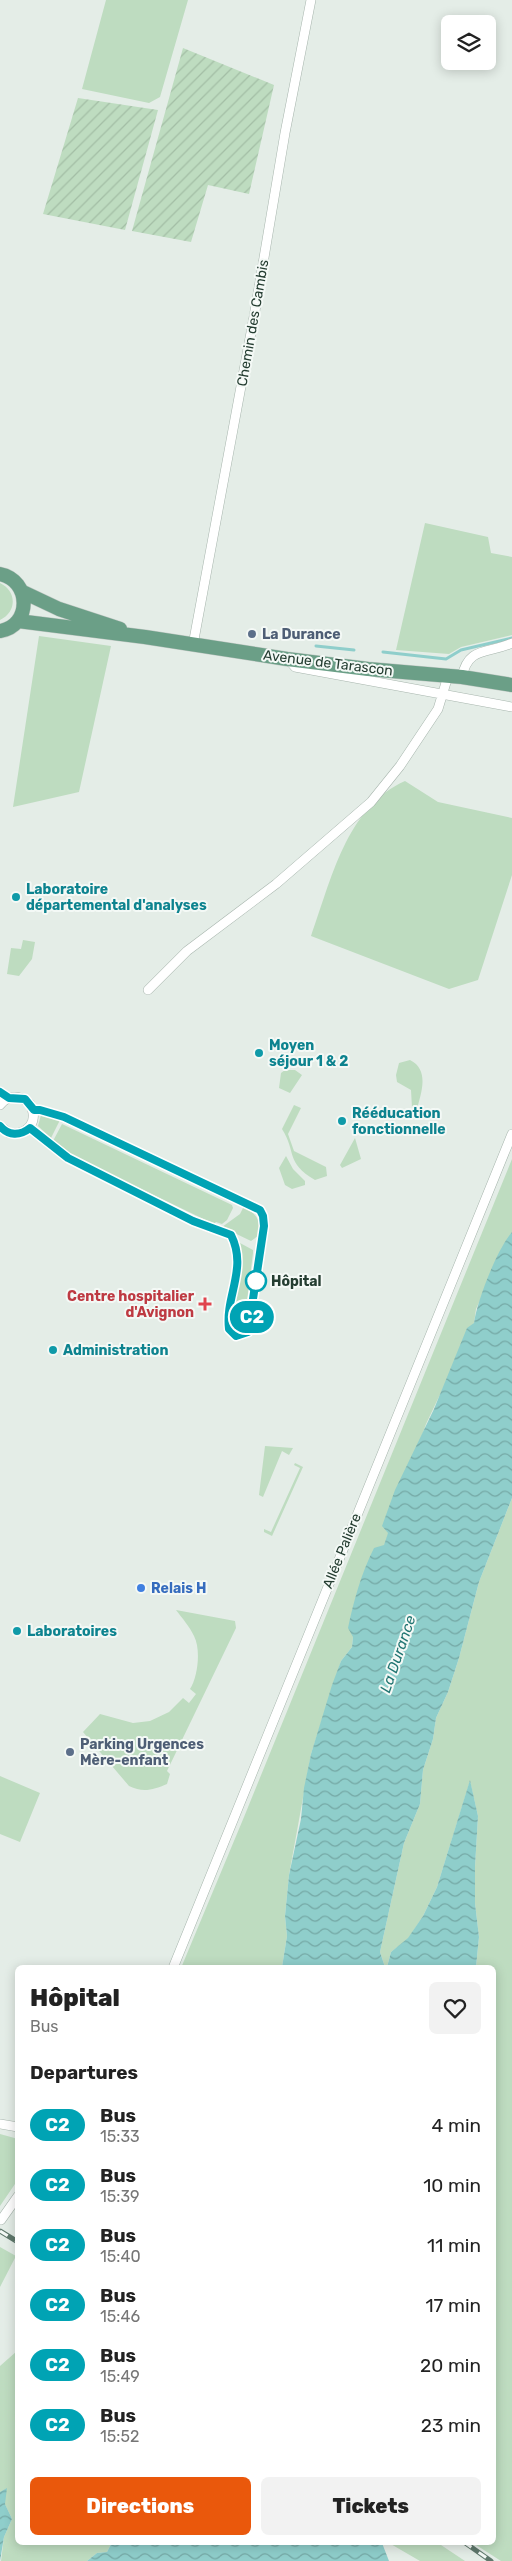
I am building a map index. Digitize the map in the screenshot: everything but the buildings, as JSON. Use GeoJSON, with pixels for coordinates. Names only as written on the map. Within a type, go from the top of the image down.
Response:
{"type":"FeatureCollection","features":[{"type":"Feature","properties":{"kind":"main road","name":"Avenue de Tarascon"},"geometry":{"type":"LineString","coordinates":[[0,574],[12,579],[23,592],[58,609],[145,637]]}},
{"type":"Feature","properties":{"kind":"main road"},"geometry":{"type":"LineString","coordinates":[[0,631],[18,621],[23,612],[25,602],[23,592]]}},
{"type":"Feature","properties":{"kind":"main road","name":"Avenue de Tarascon"},"geometry":{"type":"LineString","coordinates":[[18,621],[145,637],[368,670],[455,677],[512,686]]}},
{"type":"Feature","properties":{"kind":"street","name":"Chemin des Cambis"},"geometry":{"type":"LineString","coordinates":[[193,645],[255,311],[285,133],[311,0]]}},
{"type":"Feature","properties":{"kind":"street"},"geometry":{"type":"LineString","coordinates":[[148,990],[187,951],[276,884],[372,802],[400,766],[438,709],[444,693],[466,661],[475,653],[512,644]]}},
{"type":"Feature","properties":{"kind":"street"},"geometry":{"type":"LineString","coordinates":[[288,659],[295,668],[444,693],[512,707]]}},
{"type":"Feature","properties":{"kind":"street"},"geometry":{"type":"LineString","coordinates":[[0,1092],[9,1098]]}},
{"type":"Feature","properties":{"kind":"street"},"geometry":{"type":"LineString","coordinates":[[0,1105],[9,1098],[20,1097],[30,1104],[34,1110],[33,1123],[24,1133],[9,1133],[0,1126]]}},
{"type":"Feature","properties":{"kind":"street","name":"Allée Palière"},"geometry":{"type":"LineString","coordinates":[[174,1965],[512,1134]]}},
{"type":"Feature","properties":{"kind":"street"},"geometry":{"type":"LineString","coordinates":[[0,2124],[15,2126]]}},
{"type":"Feature","properties":{"kind":"street"},"geometry":{"type":"LineString","coordinates":[[1,2220],[15,2200]]}},
{"type":"Feature","properties":{"kind":"green space"},"geometry":{"type":"Polygon","coordinates":[[[106,0],[188,0],[160,97],[149,103],[82,89],[106,0]]]}},
{"type":"Feature","properties":{"kind":"green space"},"geometry":{"type":"Polygon","coordinates":[[[183,48],[274,85],[249,194],[208,185],[191,242],[132,231],[183,48]]]}},
{"type":"Feature","properties":{"kind":"green space"},"geometry":{"type":"Polygon","coordinates":[[[78,98],[158,110],[125,230],[43,214],[78,98]]]}},
{"type":"Feature","properties":{"kind":"green space"},"geometry":{"type":"Polygon","coordinates":[[[425,523],[488,537],[491,553],[512,557],[512,635],[461,647],[449,654],[396,650],[425,523]]]}},
{"type":"Feature","properties":{"kind":"green space"},"geometry":{"type":"Polygon","coordinates":[[[0,583],[10,591],[13,602],[10,612],[0,620],[0,583]]]}},
{"type":"Feature","properties":{"kind":"green space"},"geometry":{"type":"Polygon","coordinates":[[[39,636],[111,646],[79,792],[13,807],[39,636]]]}},
{"type":"Feature","properties":{"kind":"green space"},"geometry":{"type":"Polygon","coordinates":[[[405,781],[438,802],[512,818],[512,875],[478,980],[449,989],[311,936],[334,870],[343,848],[355,827],[368,808],[385,793],[405,781]]]}},
{"type":"Feature","properties":{"kind":"green space"},"geometry":{"type":"Polygon","coordinates":[[[23,940],[35,942],[32,959],[19,976],[7,974],[11,948],[21,949],[23,940]]]}},
{"type":"Feature","properties":{"kind":"green space"},"geometry":{"type":"Polygon","coordinates":[[[410,1060],[416,1064],[422,1076],[422,1089],[417,1109],[412,1108],[411,1090],[397,1082],[396,1075],[399,1063],[410,1060]]]}},
{"type":"Feature","properties":{"kind":"green space"},"geometry":{"type":"Polygon","coordinates":[[[285,1070],[295,1070],[302,1075],[290,1093],[279,1088],[281,1073],[285,1070]]]}},
{"type":"Feature","properties":{"kind":"green space"},"geometry":{"type":"Polygon","coordinates":[[[294,1105],[301,1108],[288,1134],[294,1151],[326,1167],[327,1176],[315,1180],[299,1168],[295,1162],[282,1129],[294,1105]]]}},
{"type":"Feature","properties":{"kind":"green space"},"geometry":{"type":"Polygon","coordinates":[[[48,1114],[61,1118],[51,1138],[38,1126],[41,1115],[48,1114]]]}},
{"type":"Feature","properties":{"kind":"green space"},"geometry":{"type":"Polygon","coordinates":[[[62,1124],[232,1205],[233,1208],[227,1220],[222,1224],[216,1222],[214,1224],[70,1155],[53,1141],[62,1124]]]}},
{"type":"Feature","properties":{"kind":"green space"},"geometry":{"type":"Polygon","coordinates":[[[355,1138],[361,1159],[342,1168],[340,1165],[355,1138]]]}},
{"type":"Feature","properties":{"kind":"green space"},"geometry":{"type":"Polygon","coordinates":[[[286,1156],[293,1169],[305,1181],[305,1185],[292,1189],[285,1185],[279,1168],[286,1156]]]}},
{"type":"Feature","properties":{"kind":"green space"},"geometry":{"type":"Polygon","coordinates":[[[512,1159],[512,1232],[476,1309],[474,1323],[426,1424],[353,1637],[352,1647],[341,1661],[311,1754],[289,1875],[285,1916],[287,1936],[282,1965],[182,1965],[512,1159]]]}},
{"type":"Feature","properties":{"kind":"green space"},"geometry":{"type":"Polygon","coordinates":[[[244,1206],[255,1215],[260,1226],[258,1236],[251,1241],[222,1227],[240,1214],[244,1206]]]}},
{"type":"Feature","properties":{"kind":"green space"},"geometry":{"type":"Polygon","coordinates":[[[240,1243],[253,1250],[253,1253],[244,1325],[237,1330],[232,1327],[231,1323],[242,1261],[240,1243]]]}},
{"type":"Feature","properties":{"kind":"green space"},"geometry":{"type":"Polygon","coordinates":[[[265,1446],[293,1448],[289,1455],[282,1451],[263,1497],[259,1495],[265,1446]]]}},
{"type":"Feature","properties":{"kind":"green space"},"geometry":{"type":"Polygon","coordinates":[[[295,1463],[303,1467],[272,1536],[264,1532],[264,1529],[271,1532],[300,1468],[294,1465],[295,1463]]]}},
{"type":"Feature","properties":{"kind":"green space"},"geometry":{"type":"Polygon","coordinates":[[[512,1498],[512,2561],[501,2561],[476,2545],[496,2545],[496,1965],[476,1965],[479,1937],[475,1903],[478,1816],[470,1781],[437,1887],[423,1916],[408,1939],[391,1952],[388,1965],[384,1965],[380,1952],[404,1843],[420,1804],[423,1770],[433,1739],[436,1718],[448,1692],[459,1658],[479,1582],[512,1498]]]}},
{"type":"Feature","properties":{"kind":"green space"},"geometry":{"type":"Polygon","coordinates":[[[176,1610],[235,1621],[236,1628],[167,1771],[170,1774],[167,1784],[143,1790],[129,1786],[83,1732],[100,1714],[133,1723],[150,1721],[169,1712],[183,1698],[189,1703],[196,1694],[190,1689],[198,1663],[196,1642],[190,1629],[176,1610]]]}},
{"type":"Feature","properties":{"kind":"green space"},"geometry":{"type":"Polygon","coordinates":[[[0,1776],[40,1793],[20,1842],[0,1834],[0,1776]]]}},
{"type":"Feature","properties":{"kind":"green space"},"geometry":{"type":"Polygon","coordinates":[[[0,2134],[15,2138],[15,2184],[0,2206],[0,2134]]]}},
{"type":"Feature","properties":{"kind":"green space"},"geometry":{"type":"Polygon","coordinates":[[[0,2247],[15,2255],[15,2258],[0,2287],[0,2247]]]}},
{"type":"Feature","properties":{"kind":"green space"},"geometry":{"type":"Polygon","coordinates":[[[15,2353],[15,2545],[110,2545],[107,2552],[97,2553],[87,2561],[1,2561],[4,2537],[12,2519],[0,2494],[0,2366],[15,2353]]]}},
{"type":"Feature","properties":{"kind":"green space"},"geometry":{"type":"Polygon","coordinates":[[[392,2545],[441,2545],[465,2561],[420,2561],[392,2545]]]}},
{"type":"Feature","properties":{"kind":"water","name":"La Durance"},"geometry":{"type":"Polygon","coordinates":[[[512,1232],[512,1498],[479,1582],[459,1658],[448,1692],[436,1718],[433,1739],[423,1770],[420,1804],[404,1843],[380,1952],[384,1965],[282,1965],[287,1936],[285,1916],[289,1875],[301,1819],[304,1788],[311,1754],[332,1685],[341,1661],[352,1647],[353,1637],[348,1628],[358,1587],[374,1548],[384,1545],[388,1533],[382,1526],[395,1490],[434,1409],[467,1328],[474,1323],[488,1276],[512,1232]]]}},
{"type":"Feature","properties":{"kind":"water"},"geometry":{"type":"Polygon","coordinates":[[[470,1780],[478,1816],[475,1903],[479,1937],[476,1965],[388,1965],[391,1952],[408,1938],[423,1916],[437,1887],[470,1780]]]}},
{"type":"Feature","properties":{"kind":"water"},"geometry":{"type":"Polygon","coordinates":[[[7,2488],[5,2504],[12,2519],[4,2537],[0,2561],[0,2492],[7,2488]]]}},
{"type":"Feature","properties":{"kind":"water"},"geometry":{"type":"Polygon","coordinates":[[[110,2545],[383,2545],[389,2561],[87,2561],[97,2553],[107,2552],[110,2545]]]}},
{"type":"Feature","properties":{"kind":"waterway"},"geometry":{"type":"LineString","coordinates":[[383,652],[446,659],[461,650],[512,638]]}},
{"type":"Feature","properties":{"kind":"waterway"},"geometry":{"type":"LineString","coordinates":[[316,646],[354,650]]}},
{"type":"Feature","properties":{"kind":"railway"},"geometry":{"type":"LineString","coordinates":[[0,2231],[15,2240]]}},
{"type":"Feature","properties":{"kind":"railway"},"geometry":{"type":"LineString","coordinates":[[468,2545],[491,2561]]}},
{"type":"Feature","properties":{"kind":"bus line","name":"C2"},"geometry":{"type":"LineString","coordinates":[[0,1092],[9,1098],[20,1097],[25,1099],[34,1110],[64,1117],[115,1143],[260,1210],[264,1226],[251,1324],[248,1332],[242,1336],[236,1336],[229,1329],[228,1324],[239,1262],[237,1248],[231,1235],[193,1221],[68,1158],[30,1128],[24,1133],[16,1134],[3,1130],[0,1126]]}},
{"type":"Feature","properties":{"kind":"place","name":"La Durance"},"geometry":{"type":"Point","coordinates":[252,634]}},
{"type":"Feature","properties":{"kind":"place","name":"Laboratoire départemental d'analyses"},"geometry":{"type":"Point","coordinates":[16,897]}},
{"type":"Feature","properties":{"kind":"place","name":"Moyen séjour 1 & 2"},"geometry":{"type":"Point","coordinates":[259,1053]}},
{"type":"Feature","properties":{"kind":"place","name":"Rééducation fonctionnelle"},"geometry":{"type":"Point","coordinates":[342,1121]}},
{"type":"Feature","properties":{"kind":"place","name":"Hôpital"},"geometry":{"type":"Point","coordinates":[256,1281]}},
{"type":"Feature","properties":{"kind":"place","name":"Centre hospitalier d'Avignon"},"geometry":{"type":"Point","coordinates":[205,1304]}},
{"type":"Feature","properties":{"kind":"place","name":"Administration"},"geometry":{"type":"Point","coordinates":[53,1350]}},
{"type":"Feature","properties":{"kind":"place","name":"Relais H"},"geometry":{"type":"Point","coordinates":[141,1588]}},
{"type":"Feature","properties":{"kind":"place","name":"Laboratoires"},"geometry":{"type":"Point","coordinates":[17,1631]}},
{"type":"Feature","properties":{"kind":"place","name":"Parking Urgences Mère-enfant"},"geometry":{"type":"Point","coordinates":[70,1752]}}]}
